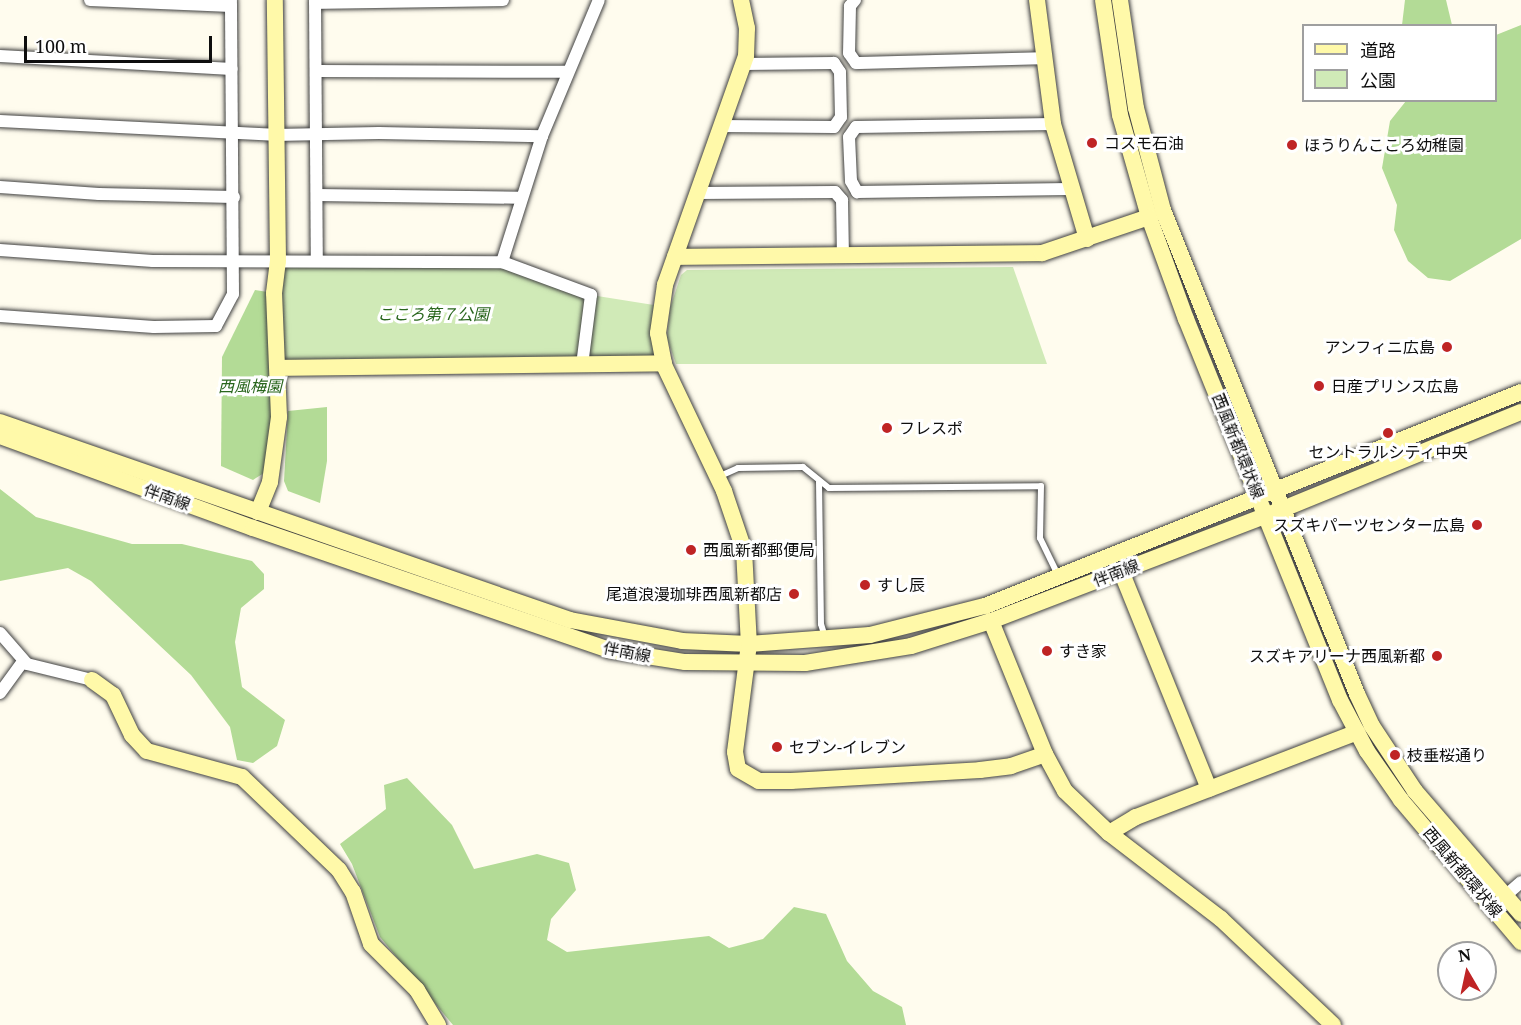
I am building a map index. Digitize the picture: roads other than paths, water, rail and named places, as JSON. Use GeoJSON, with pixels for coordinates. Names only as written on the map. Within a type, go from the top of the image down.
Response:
{"type":"FeatureCollection","features":[{"type":"Feature","properties":{"kind":"street"},"geometry":{"type":"LineString","coordinates":[[0,316],[143,326],[216,326],[233,294],[231,3],[90,0]]}},
{"type":"Feature","properties":{"kind":"street"},"geometry":{"type":"LineString","coordinates":[[258,512],[270,482],[279,417],[274,0]]}},
{"type":"Feature","properties":{"kind":"street"},"geometry":{"type":"LineString","coordinates":[[317,259],[315,1],[503,0]]}},
{"type":"Feature","properties":{"kind":"street"},"geometry":{"type":"LineString","coordinates":[[502,262],[520,198],[542,136],[599,0]]}},
{"type":"Feature","properties":{"kind":"street"},"geometry":{"type":"LineString","coordinates":[[741,0],[747,28],[743,64],[675,257],[658,316],[663,363],[718,478],[744,550],[749,645],[735,753],[738,769],[759,782],[980,770],[1011,766],[1045,754]]}},
{"type":"Feature","properties":{"kind":"street"},"geometry":{"type":"LineString","coordinates":[[855,0],[850,6],[849,53],[856,63],[1044,58]]}},
{"type":"Feature","properties":{"kind":"street"},"geometry":{"type":"LineString","coordinates":[[1037,0],[1053,124],[1069,189],[1087,239]]}},
{"type":"Feature","properties":{"kind":"street","name":"西風新都環状線"},"geometry":{"type":"LineString","coordinates":[[1103,0],[1120,115],[1149,217],[1265,516],[1357,732],[1401,800],[1521,942]]}},
{"type":"Feature","properties":{"kind":"street","name":"西風新都環状線"},"geometry":{"type":"LineString","coordinates":[[1120,0],[1136,108],[1163,210],[1372,726],[1415,791],[1521,914]]}},
{"type":"Feature","properties":{"kind":"street"},"geometry":{"type":"LineString","coordinates":[[0,56],[232,69]]}},
{"type":"Feature","properties":{"kind":"street"},"geometry":{"type":"LineString","coordinates":[[722,126],[834,127],[841,117],[840,72],[834,63],[743,64]]}},
{"type":"Feature","properties":{"kind":"street"},"geometry":{"type":"LineString","coordinates":[[316,70],[567,72]]}},
{"type":"Feature","properties":{"kind":"street"},"geometry":{"type":"LineString","coordinates":[[0,121],[274,135],[542,136]]}},
{"type":"Feature","properties":{"kind":"street"},"geometry":{"type":"LineString","coordinates":[[1053,124],[856,127],[849,137],[851,181],[857,192],[1069,189]]}},
{"type":"Feature","properties":{"kind":"street"},"geometry":{"type":"LineString","coordinates":[[0,187],[99,194],[234,198]]}},
{"type":"Feature","properties":{"kind":"street"},"geometry":{"type":"LineString","coordinates":[[698,193],[835,192],[842,200],[843,255]]}},
{"type":"Feature","properties":{"kind":"street"},"geometry":{"type":"LineString","coordinates":[[317,195],[520,198]]}},
{"type":"Feature","properties":{"kind":"street"},"geometry":{"type":"LineString","coordinates":[[675,257],[1042,253],[1149,217]]}},
{"type":"Feature","properties":{"kind":"street"},"geometry":{"type":"LineString","coordinates":[[0,250],[153,261],[317,259],[502,262],[591,295],[582,365]]}},
{"type":"Feature","properties":{"kind":"street"},"geometry":{"type":"LineString","coordinates":[[278,368],[663,363]]}},
{"type":"Feature","properties":{"kind":"street","name":"伴南線"},"geometry":{"type":"LineString","coordinates":[[0,422],[570,620],[682,641],[749,645],[826,640],[910,627],[985,606],[1257,494],[1521,392]]}},
{"type":"Feature","properties":{"kind":"street","name":"伴南線"},"geometry":{"type":"LineString","coordinates":[[0,436],[253,528],[609,650],[685,662],[805,663],[853,658],[911,646],[991,621],[1283,509],[1521,412]]}},
{"type":"Feature","properties":{"kind":"street"},"geometry":{"type":"LineString","coordinates":[[1122,571],[1209,789]]}},
{"type":"Feature","properties":{"kind":"street"},"geometry":{"type":"LineString","coordinates":[[991,621],[1045,754],[1065,791],[1108,833],[1221,919],[1333,1025]]}},
{"type":"Feature","properties":{"kind":"street"},"geometry":{"type":"LineString","coordinates":[[0,633],[23,661],[92,680],[113,695],[132,735],[147,751],[242,777],[339,870],[353,892],[371,944],[417,990],[438,1025]]}},
{"type":"Feature","properties":{"kind":"street"},"geometry":{"type":"LineString","coordinates":[[0,693],[23,661]]}},
{"type":"Feature","properties":{"kind":"street"},"geometry":{"type":"LineString","coordinates":[[1108,833],[1209,789],[1357,732]]}},
{"type":"Feature","properties":{"kind":"street"},"geometry":{"type":"LineString","coordinates":[[1505,896],[1521,882]]}},
{"type":"Feature","properties":{"kind":"lane"},"geometry":{"type":"LineString","coordinates":[[718,478],[738,468],[803,467],[829,488],[1041,486],[1040,538],[1058,576]]}},
{"type":"Feature","properties":{"kind":"lane"},"geometry":{"type":"LineString","coordinates":[[819,482],[821,624],[826,640]]}},
{"type":"Feature","properties":{"kind":"place","name":"コスモ石油"},"geometry":{"type":"Point","coordinates":[1092,143]}},
{"type":"Feature","properties":{"kind":"place","name":"ほうりんこころ幼稚園"},"geometry":{"type":"Point","coordinates":[1292,145]}},
{"type":"Feature","properties":{"kind":"place","name":"アンフィニ広島"},"geometry":{"type":"Point","coordinates":[1447,347]}},
{"type":"Feature","properties":{"kind":"place","name":"日産プリンス広島"},"geometry":{"type":"Point","coordinates":[1319,386]}},
{"type":"Feature","properties":{"kind":"place","name":"フレスポ"},"geometry":{"type":"Point","coordinates":[887,428]}},
{"type":"Feature","properties":{"kind":"place","name":"セントラルシティ中央"},"geometry":{"type":"Point","coordinates":[1388,433]}},
{"type":"Feature","properties":{"kind":"place","name":"スズキパーツセンター広島"},"geometry":{"type":"Point","coordinates":[1477,525]}},
{"type":"Feature","properties":{"kind":"place","name":"西風新都郵便局"},"geometry":{"type":"Point","coordinates":[691,550]}},
{"type":"Feature","properties":{"kind":"place","name":"すし辰"},"geometry":{"type":"Point","coordinates":[865,585]}},
{"type":"Feature","properties":{"kind":"place","name":"尾道浪漫珈琲西風新都店"},"geometry":{"type":"Point","coordinates":[794,594]}},
{"type":"Feature","properties":{"kind":"place","name":"すき家"},"geometry":{"type":"Point","coordinates":[1047,651]}},
{"type":"Feature","properties":{"kind":"place","name":"スズキアリーナ西風新都"},"geometry":{"type":"Point","coordinates":[1437,656]}},
{"type":"Feature","properties":{"kind":"place","name":"セブン-イレブン"},"geometry":{"type":"Point","coordinates":[777,747]}},
{"type":"Feature","properties":{"kind":"place","name":"枝垂桜通り"},"geometry":{"type":"Point","coordinates":[1395,755]}},
{"type":"Feature","properties":{"kind":"park label","name":"こころ第７公園"},"geometry":{"type":"Point","coordinates":[433,314]}},
{"type":"Feature","properties":{"kind":"park label","name":"西風梅園"},"geometry":{"type":"Point","coordinates":[250,386]}}]}
